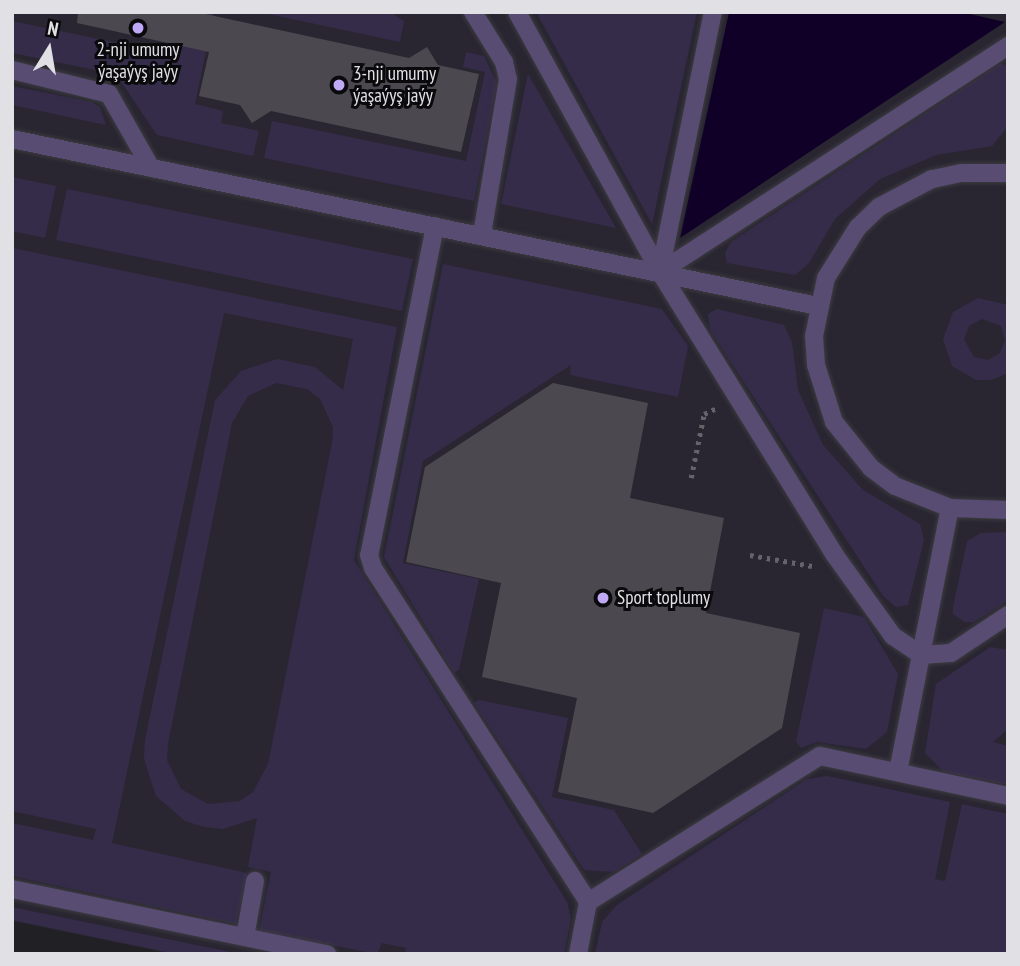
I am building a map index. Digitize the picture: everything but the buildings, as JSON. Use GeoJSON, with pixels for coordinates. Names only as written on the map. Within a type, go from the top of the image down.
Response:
{"type":"FeatureCollection","features":[{"type":"Feature","properties":{"kind":"lane"},"geometry":{"type":"LineString","coordinates":[[473,12],[504,62],[509,79],[482,235]]}},
{"type":"Feature","properties":{"kind":"lane"},"geometry":{"type":"LineString","coordinates":[[517,12],[660,272],[834,555],[886,626],[921,655],[951,653],[1008,615]]}},
{"type":"Feature","properties":{"kind":"lane"},"geometry":{"type":"LineString","coordinates":[[660,272],[713,12]]}},
{"type":"Feature","properties":{"kind":"lane"},"geometry":{"type":"LineString","coordinates":[[660,272],[1008,46]]}},
{"type":"Feature","properties":{"kind":"lane"},"geometry":{"type":"LineString","coordinates":[[12,70],[109,94],[151,167]]}},
{"type":"Feature","properties":{"kind":"lane"},"geometry":{"type":"LineString","coordinates":[[12,139],[818,306]]}},
{"type":"Feature","properties":{"kind":"lane"},"geometry":{"type":"LineString","coordinates":[[1008,173],[961,173],[932,179],[879,207],[840,251],[818,306],[816,365],[834,422],[850,446],[887,480],[921,499],[950,508],[1008,510]]}},
{"type":"Feature","properties":{"kind":"lane"},"geometry":{"type":"LineString","coordinates":[[435,226],[369,555],[373,568],[588,902],[578,954]]}},
{"type":"Feature","properties":{"kind":"lane"},"geometry":{"type":"LineString","coordinates":[[898,772],[950,508]]}},
{"type":"Feature","properties":{"kind":"lane"},"geometry":{"type":"LineString","coordinates":[[588,902],[805,762],[835,758],[1008,796]]}},
{"type":"Feature","properties":{"kind":"lane"},"geometry":{"type":"LineString","coordinates":[[245,937],[255,881]]}},
{"type":"Feature","properties":{"kind":"lane"},"geometry":{"type":"LineString","coordinates":[[12,889],[327,954]]}},
{"type":"Feature","properties":{"kind":"path"},"geometry":{"type":"LineString","coordinates":[[691,478],[704,414],[737,399]]}},
{"type":"Feature","properties":{"kind":"path"},"geometry":{"type":"LineString","coordinates":[[750,555],[794,563]]}},
{"type":"Feature","properties":{"kind":"shaded area"},"geometry":{"type":"Polygon","coordinates":[[[12,12],[1008,12],[1008,954],[172,954],[12,921],[12,12]]]}},
{"type":"Feature","properties":{"kind":"shaded area"},"geometry":{"type":"Polygon","coordinates":[[[185,12],[214,12],[195,104],[223,111],[221,123],[259,131],[253,156],[157,135],[116,74],[12,53],[12,21],[176,55],[185,12]]]}},
{"type":"Feature","properties":{"kind":"shaded area"},"geometry":{"type":"Polygon","coordinates":[[[259,12],[390,12],[404,21],[400,42],[259,12]]]}},
{"type":"Feature","properties":{"kind":"shaded area"},"geometry":{"type":"Polygon","coordinates":[[[536,12],[697,12],[652,224],[536,12]]]}},
{"type":"Feature","properties":{"kind":"shaded area"},"geometry":{"type":"Polygon","coordinates":[[[729,12],[961,12],[1005,22],[680,238],[729,12]]]}},
{"type":"Feature","properties":{"kind":"shaded area"},"geometry":{"type":"Polygon","coordinates":[[[466,52],[484,56],[497,83],[474,201],[264,158],[272,121],[466,161],[485,72],[463,67],[466,52]]]}},
{"type":"Feature","properties":{"kind":"shaded area"},"geometry":{"type":"Polygon","coordinates":[[[1000,64],[1008,65],[1008,126],[992,146],[936,155],[880,179],[835,219],[809,263],[795,275],[727,263],[725,253],[731,242],[1000,64]]]}},
{"type":"Feature","properties":{"kind":"shaded area"},"geometry":{"type":"Polygon","coordinates":[[[528,74],[616,228],[501,204],[528,74]]]}},
{"type":"Feature","properties":{"kind":"shaded area"},"geometry":{"type":"Polygon","coordinates":[[[12,86],[92,102],[100,107],[106,125],[12,105],[12,86]]]}},
{"type":"Feature","properties":{"kind":"shaded area"},"geometry":{"type":"Polygon","coordinates":[[[12,177],[56,186],[45,238],[12,231],[12,177]]]}},
{"type":"Feature","properties":{"kind":"shaded area"},"geometry":{"type":"Polygon","coordinates":[[[67,189],[413,259],[402,311],[56,240],[67,189]]]}},
{"type":"Feature","properties":{"kind":"shaded area"},"geometry":{"type":"Polygon","coordinates":[[[12,248],[397,327],[354,560],[567,902],[571,919],[564,954],[405,954],[406,948],[382,943],[377,954],[259,931],[271,872],[248,867],[257,818],[223,829],[204,827],[185,821],[156,796],[144,759],[145,740],[215,400],[241,371],[277,359],[315,367],[343,390],[353,339],[224,313],[112,843],[247,873],[236,924],[12,876],[12,823],[93,840],[96,829],[12,811],[12,248]],[[276,383],[248,396],[232,423],[168,744],[167,760],[181,789],[208,804],[240,801],[253,792],[268,764],[332,443],[333,427],[320,399],[307,389],[276,383]]]}},
{"type":"Feature","properties":{"kind":"shaded area"},"geometry":{"type":"Polygon","coordinates":[[[443,264],[662,309],[688,346],[678,397],[570,375],[571,365],[423,461],[403,563],[479,579],[459,670],[454,673],[384,557],[443,264]]]}},
{"type":"Feature","properties":{"kind":"shaded area"},"geometry":{"type":"Polygon","coordinates":[[[978,298],[1008,305],[1008,373],[991,380],[976,380],[952,366],[943,339],[953,312],[978,298]],[[982,319],[969,326],[964,339],[974,357],[988,360],[1000,353],[1005,340],[1001,326],[982,319]]]}},
{"type":"Feature","properties":{"kind":"shaded area"},"geometry":{"type":"Polygon","coordinates":[[[717,309],[784,325],[792,342],[798,390],[823,445],[863,490],[920,524],[924,540],[908,605],[896,607],[883,596],[710,330],[708,314],[717,309]]]}},
{"type":"Feature","properties":{"kind":"shaded area"},"geometry":{"type":"Polygon","coordinates":[[[1008,532],[1008,601],[974,622],[965,622],[953,614],[953,607],[967,541],[981,533],[1008,532]]]}},
{"type":"Feature","properties":{"kind":"shaded area"},"geometry":{"type":"Polygon","coordinates":[[[824,608],[864,617],[898,674],[887,732],[866,749],[817,742],[801,748],[796,742],[824,608]]]}},
{"type":"Feature","properties":{"kind":"shaded area"},"geometry":{"type":"Polygon","coordinates":[[[990,647],[1008,650],[1008,729],[993,742],[1008,746],[1008,785],[944,772],[925,753],[936,684],[990,647]]]}},
{"type":"Feature","properties":{"kind":"shaded area"},"geometry":{"type":"Polygon","coordinates":[[[479,700],[568,718],[552,797],[614,810],[642,854],[614,872],[584,870],[474,703],[479,700]]]}},
{"type":"Feature","properties":{"kind":"shaded area"},"geometry":{"type":"Polygon","coordinates":[[[827,776],[950,802],[935,879],[945,881],[962,804],[1008,814],[1008,954],[595,954],[602,922],[617,905],[807,779],[827,776]]]}},
{"type":"Feature","properties":{"kind":"shaded area"},"geometry":{"type":"Polygon","coordinates":[[[12,907],[240,954],[176,954],[12,920],[12,907]]]}},
{"type":"Feature","properties":{"kind":"place","name":"2-nji umumy ýaşaýyş jaýy"},"geometry":{"type":"Point","coordinates":[138,28]}},
{"type":"Feature","properties":{"kind":"place","name":"3-nji umumy ýaşaýyş jaýy"},"geometry":{"type":"Point","coordinates":[339,85]}},
{"type":"Feature","properties":{"kind":"place","name":"Sport toplumy"},"geometry":{"type":"Point","coordinates":[603,598]}}]}
